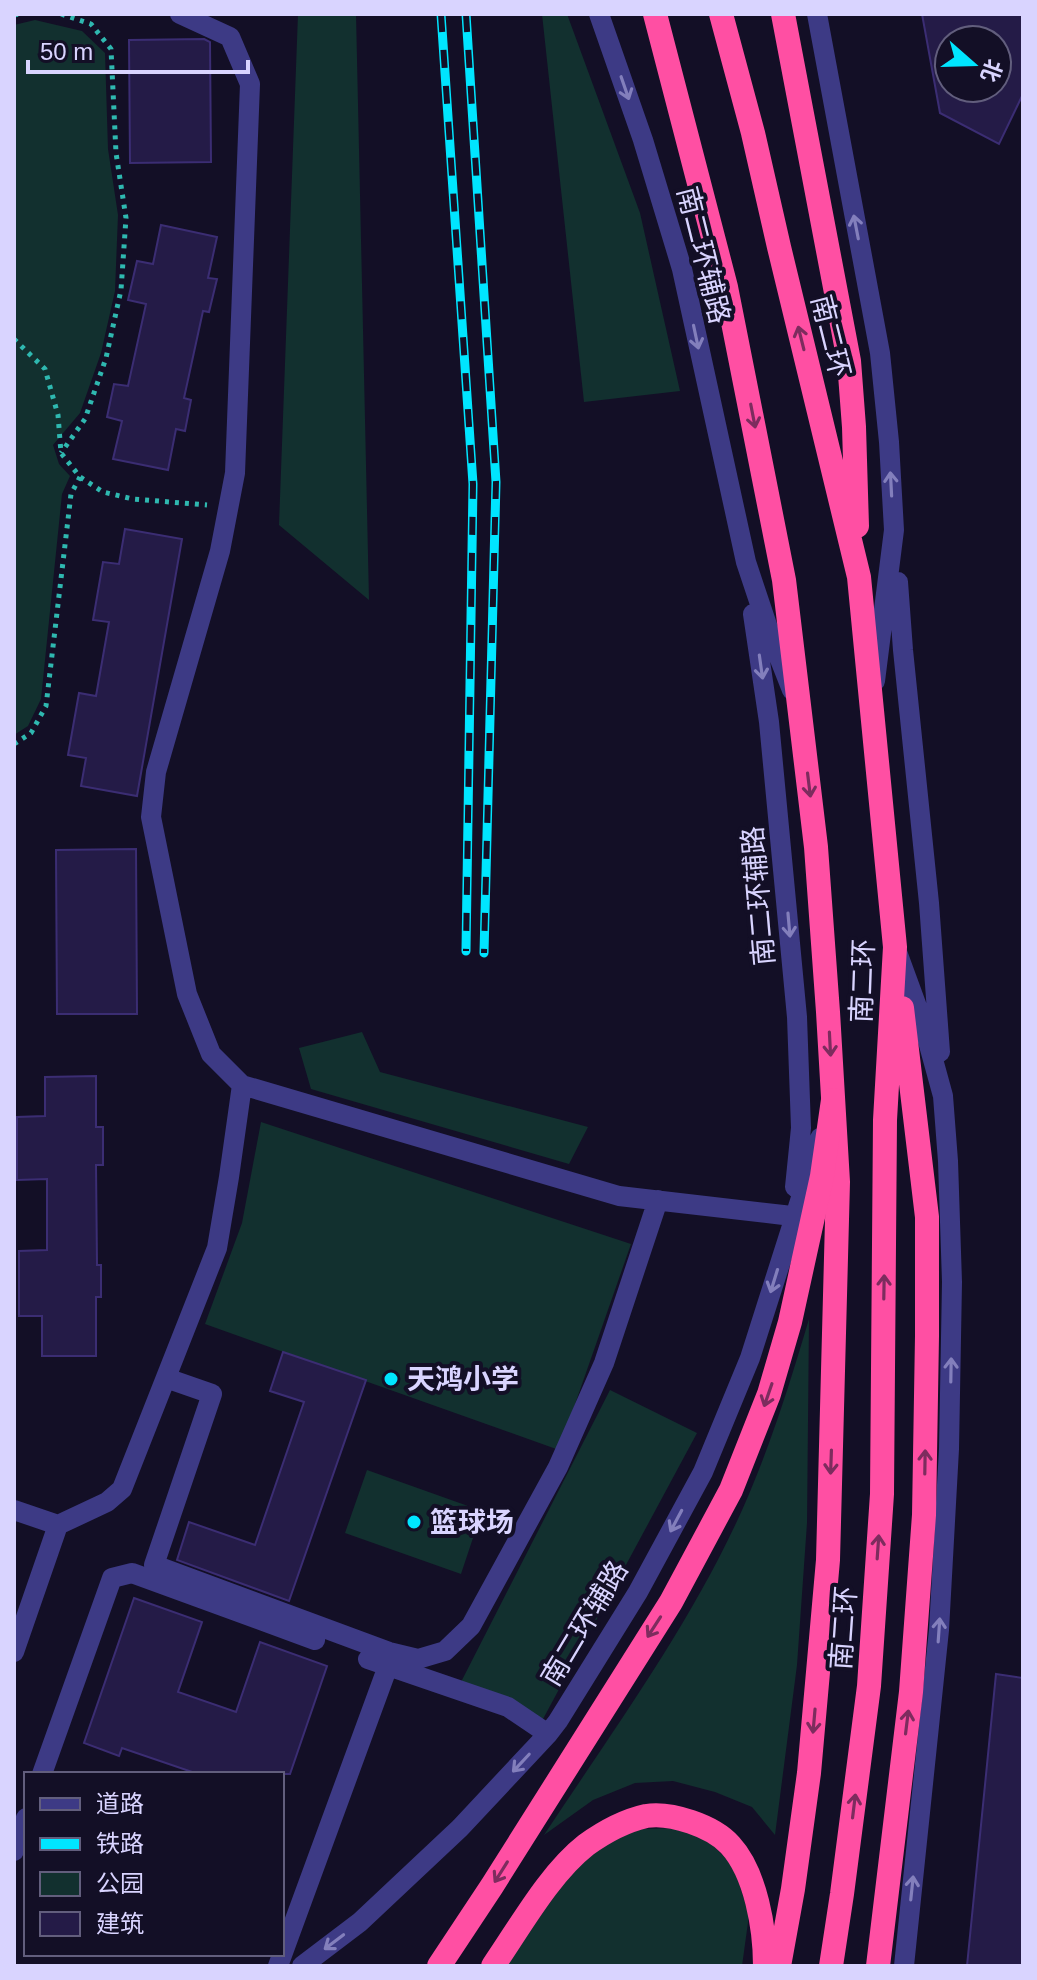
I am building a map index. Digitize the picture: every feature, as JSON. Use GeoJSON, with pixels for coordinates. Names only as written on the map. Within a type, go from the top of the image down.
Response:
{"type":"FeatureCollection","features":[{"type":"Feature","properties":{"kind":"highway"},"geometry":{"type":"LineString","coordinates":[[637,14],[694,164]]}},
{"type":"Feature","properties":{"kind":"highway","name":"南二环"},"geometry":{"type":"LineString","coordinates":[[655,14],[729,302],[784,580],[816,847],[833,1100],[838,1182],[828,1560],[809,1773],[779,1966]]}},
{"type":"Feature","properties":{"kind":"highway","name":"南二环"},"geometry":{"type":"LineString","coordinates":[[721,14],[753,133],[859,577],[895,947],[885,1120],[882,1494],[869,1686],[831,1966]]}},
{"type":"Feature","properties":{"kind":"highway"},"geometry":{"type":"LineString","coordinates":[[783,14],[849,361],[859,577]]}},
{"type":"Feature","properties":{"kind":"highway"},"geometry":{"type":"LineString","coordinates":[[878,1966],[912,1677],[924,1515],[927,1336],[927,1217],[895,947]]}},
{"type":"Feature","properties":{"kind":"highway"},"geometry":{"type":"LineString","coordinates":[[439,1966],[671,1602],[731,1490],[769,1394],[790,1322],[822,1176],[833,1100]]}},
{"type":"Feature","properties":{"kind":"highway"},"geometry":{"type":"LineString","coordinates":[[493,1966],[550,1882],[585,1847],[616,1826],[649,1816],[679,1819],[709,1827],[731,1846],[746,1871],[760,1911],[765,1966]]}},
{"type":"Feature","properties":{"kind":"street"},"geometry":{"type":"LineString","coordinates":[[180,14],[230,37],[250,84],[235,473],[220,551],[156,772],[151,817],[187,994],[211,1054],[242,1085],[619,1196],[792,1221]]}},
{"type":"Feature","properties":{"kind":"street","name":"南二环辅路"},"geometry":{"type":"LineString","coordinates":[[599,14],[643,140],[682,269],[746,562],[769,722],[797,1017],[801,1128],[792,1221]]}},
{"type":"Feature","properties":{"kind":"street"},"geometry":{"type":"LineString","coordinates":[[817,14],[880,353],[903,650],[929,903],[948,1161],[952,1282],[949,1449],[939,1630],[904,1966]]}},
{"type":"Feature","properties":{"kind":"street"},"geometry":{"type":"LineString","coordinates":[[872,701],[894,530]]}},
{"type":"Feature","properties":{"kind":"street","name":"南二环辅路"},"geometry":{"type":"LineString","coordinates":[[746,562],[770,634],[800,708]]}},
{"type":"Feature","properties":{"kind":"street"},"geometry":{"type":"LineString","coordinates":[[895,947],[923,1023],[943,1096]]}},
{"type":"Feature","properties":{"kind":"street"},"geometry":{"type":"LineString","coordinates":[[14,1510],[58,1525],[107,1502],[122,1489],[217,1248],[242,1085]]}},
{"type":"Feature","properties":{"kind":"street","name":"南二环辅路"},"geometry":{"type":"LineString","coordinates":[[302,1966],[360,1922],[405,1880],[460,1828],[548,1734],[638,1592],[703,1472],[750,1358],[833,1100]]}},
{"type":"Feature","properties":{"kind":"street"},"geometry":{"type":"LineString","coordinates":[[166,1378],[212,1394],[154,1565],[389,1652],[418,1659],[445,1651],[471,1626],[558,1467],[604,1363],[658,1200]]}},
{"type":"Feature","properties":{"kind":"street"},"geometry":{"type":"LineString","coordinates":[[14,1652],[58,1525]]}},
{"type":"Feature","properties":{"kind":"street"},"geometry":{"type":"LineString","coordinates":[[43,1772],[112,1578],[132,1573],[508,1707],[548,1734]]}},
{"type":"Feature","properties":{"kind":"street"},"geometry":{"type":"LineString","coordinates":[[284,1950],[388,1666]]}},
{"type":"Feature","properties":{"kind":"street"},"geometry":{"type":"LineString","coordinates":[[14,1851],[24,1824]]}},
{"type":"Feature","properties":{"kind":"path"},"geometry":{"type":"LineString","coordinates":[[61,14],[91,24],[111,49],[116,153],[126,218],[121,290],[106,358],[85,419],[61,453]]}},
{"type":"Feature","properties":{"kind":"path"},"geometry":{"type":"LineString","coordinates":[[14,339],[45,369],[58,415],[61,453],[80,477],[103,492],[133,499],[228,507]]}},
{"type":"Feature","properties":{"kind":"path"},"geometry":{"type":"LineString","coordinates":[[14,744],[31,733],[46,706],[71,494],[80,477]]}},
{"type":"Feature","properties":{"kind":"green space"},"geometry":{"type":"Polygon","coordinates":[[[298,14],[356,14],[369,600],[279,525],[298,14]]]}},
{"type":"Feature","properties":{"kind":"green space"},"geometry":{"type":"Polygon","coordinates":[[[542,14],[567,14],[640,213],[680,391],[584,402],[542,14]]]}},
{"type":"Feature","properties":{"kind":"green space"},"geometry":{"type":"Polygon","coordinates":[[[35,20],[82,31],[105,53],[108,149],[118,215],[115,291],[101,353],[80,413],[53,445],[59,464],[70,476],[62,494],[41,699],[28,726],[14,735],[14,25],[35,20]]]}},
{"type":"Feature","properties":{"kind":"green space"},"geometry":{"type":"Polygon","coordinates":[[[362,1032],[380,1072],[588,1127],[569,1164],[311,1089],[299,1048],[362,1032]]]}},
{"type":"Feature","properties":{"kind":"green space"},"geometry":{"type":"Polygon","coordinates":[[[261,1122],[631,1244],[559,1450],[205,1324],[242,1223],[261,1122]]]}},
{"type":"Feature","properties":{"kind":"green space"},"geometry":{"type":"Polygon","coordinates":[[[809,1319],[807,1523],[797,1665],[775,1835],[752,1807],[715,1792],[673,1781],[635,1783],[593,1800],[544,1835],[676,1634],[722,1551],[762,1462],[809,1319]]]}},
{"type":"Feature","properties":{"kind":"green space"},"geometry":{"type":"Polygon","coordinates":[[[610,1390],[697,1433],[543,1719],[460,1684],[610,1390]]]}},
{"type":"Feature","properties":{"kind":"green space","name":"篮球场"},"geometry":{"type":"Polygon","coordinates":[[[367,1470],[482,1511],[461,1574],[345,1533],[367,1470]]]}},
{"type":"Feature","properties":{"kind":"green space"},"geometry":{"type":"Polygon","coordinates":[[[678,1828],[706,1838],[734,1867],[749,1915],[742,1966],[506,1966],[566,1879],[599,1844],[641,1829],[678,1828]]]}},
{"type":"Feature","properties":{"kind":"building"},"geometry":{"type":"Polygon","coordinates":[[[922,14],[1023,14],[1023,94],[999,144],[940,113],[938,104],[1013,104],[1013,24],[933,24],[933,74],[922,14]]]}},
{"type":"Feature","properties":{"kind":"building"},"geometry":{"type":"Polygon","coordinates":[[[204,39],[210,42],[211,162],[130,163],[129,40],[204,39]]]}},
{"type":"Feature","properties":{"kind":"building"},"geometry":{"type":"Polygon","coordinates":[[[161,225],[217,237],[208,278],[217,279],[209,312],[203,311],[184,398],[191,400],[185,431],[176,429],[168,470],[113,459],[122,421],[107,417],[114,384],[128,386],[146,304],[128,300],[137,261],[153,264],[161,225]]]}},
{"type":"Feature","properties":{"kind":"building"},"geometry":{"type":"Polygon","coordinates":[[[125,529],[182,539],[137,796],[81,786],[86,758],[68,755],[79,693],[96,696],[109,622],[93,620],[103,562],[119,564],[125,529]]]}},
{"type":"Feature","properties":{"kind":"building"},"geometry":{"type":"Polygon","coordinates":[[[136,849],[137,1014],[57,1014],[56,850],[136,849]]]}},
{"type":"Feature","properties":{"kind":"building"},"geometry":{"type":"Polygon","coordinates":[[[96,1076],[96,1127],[103,1127],[103,1165],[96,1165],[97,1265],[101,1265],[101,1297],[96,1297],[96,1356],[42,1356],[42,1316],[19,1316],[19,1251],[47,1250],[47,1179],[17,1180],[17,1117],[45,1116],[45,1077],[96,1076]]]}},
{"type":"Feature","properties":{"kind":"building"},"geometry":{"type":"Polygon","coordinates":[[[283,1352],[366,1380],[289,1601],[177,1560],[189,1522],[255,1545],[304,1402],[270,1391],[283,1352]]]}},
{"type":"Feature","properties":{"kind":"building"},"geometry":{"type":"Polygon","coordinates":[[[134,1598],[202,1622],[178,1692],[236,1712],[260,1642],[327,1666],[290,1774],[192,1772],[122,1748],[119,1756],[84,1743],[134,1598]]]}},
{"type":"Feature","properties":{"kind":"building"},"geometry":{"type":"Polygon","coordinates":[[[996,1674],[1023,1678],[1023,1966],[967,1966],[996,1674]]]}},
{"type":"Feature","properties":{"kind":"railway"},"geometry":{"type":"LineString","coordinates":[[441,14],[473,484],[466,951]]}},
{"type":"Feature","properties":{"kind":"railway"},"geometry":{"type":"LineString","coordinates":[[466,14],[496,482],[484,953]]}},
{"type":"Feature","properties":{"kind":"place","name":"天鸿小学"},"geometry":{"type":"Point","coordinates":[391,1379]}},
{"type":"Feature","properties":{"kind":"place","name":"篮球场"},"geometry":{"type":"Point","coordinates":[414,1522]}}]}
